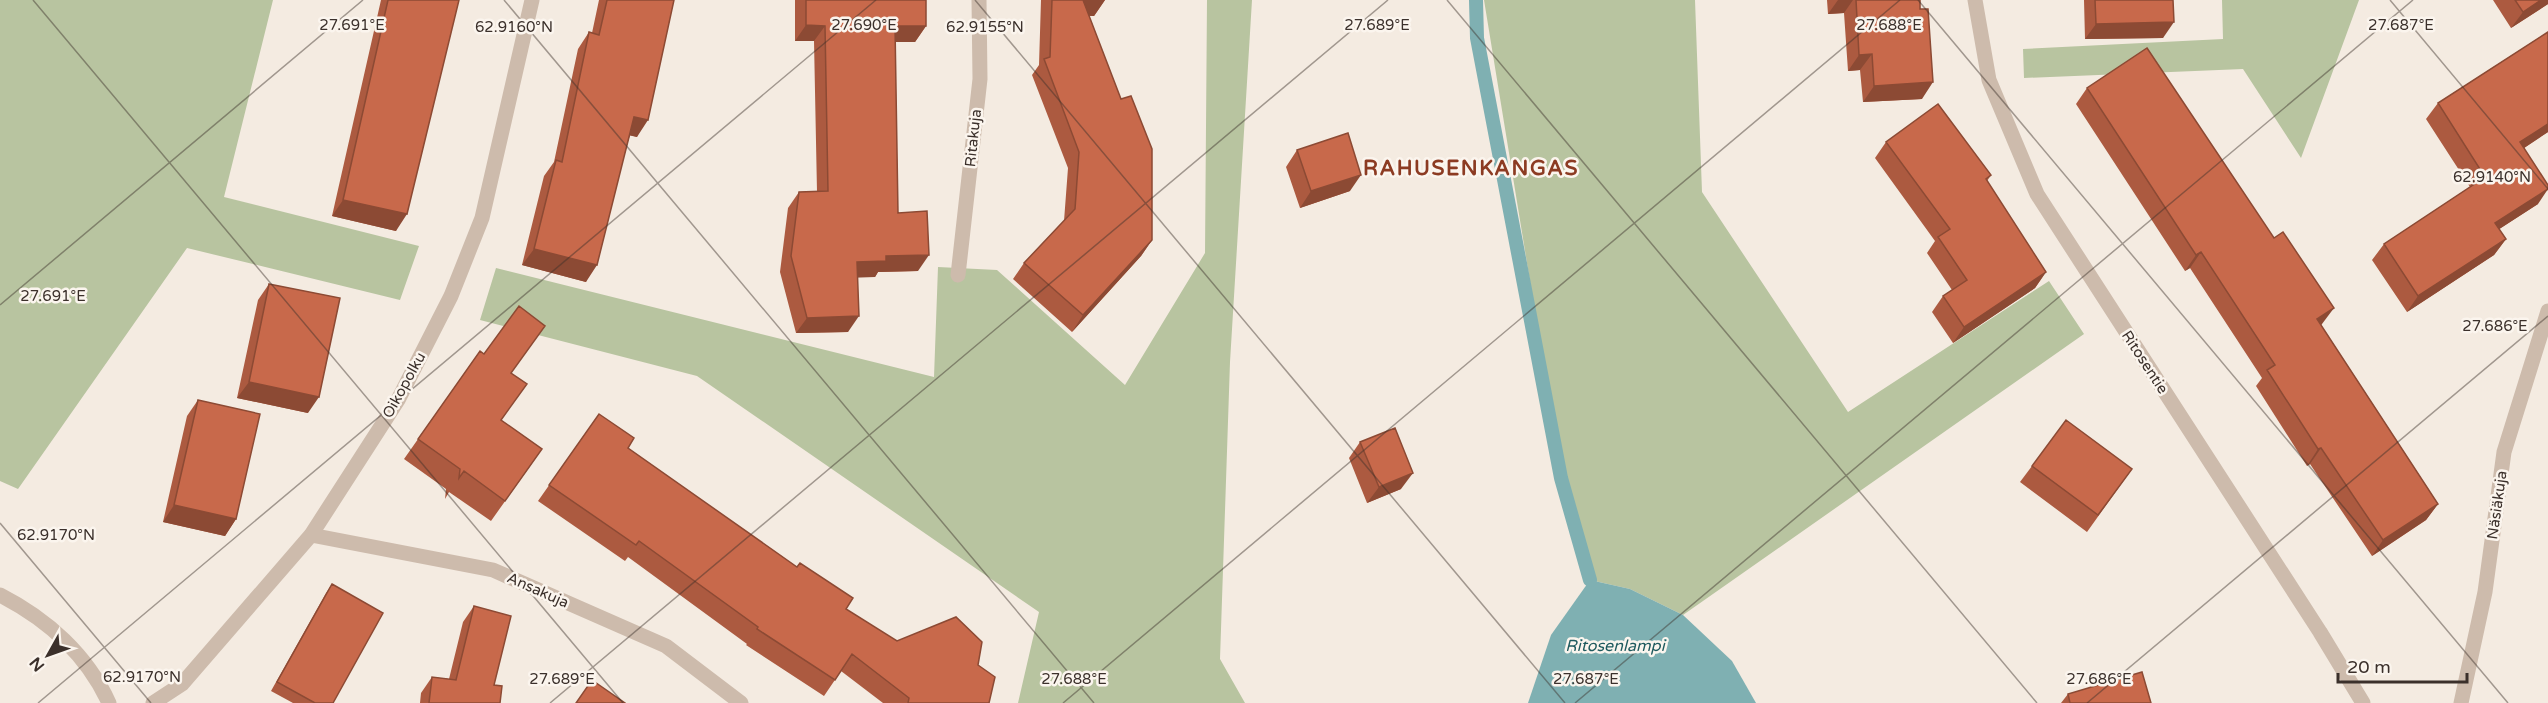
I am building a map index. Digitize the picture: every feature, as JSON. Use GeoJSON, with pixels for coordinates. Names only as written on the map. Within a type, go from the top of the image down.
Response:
{"type":"FeatureCollection","features":[{"type":"Feature","properties":{"kind":"street","name":"Oikopolku"},"geometry":{"type":"LineString","coordinates":[[153,703],[182,684],[311,536],[398,400],[451,296],[482,218],[532,0]]}},
{"type":"Feature","properties":{"kind":"street","name":"Ritakuja"},"geometry":{"type":"LineString","coordinates":[[958,275],[980,79],[979,0]]}},
{"type":"Feature","properties":{"kind":"street","name":"Ritosentie"},"geometry":{"type":"LineString","coordinates":[[1975,0],[1989,80],[2037,194],[2363,703]]}},
{"type":"Feature","properties":{"kind":"street","name":"Näsiäkuja"},"geometry":{"type":"LineString","coordinates":[[2461,703],[2485,592],[2504,452],[2548,310]]}},
{"type":"Feature","properties":{"kind":"street","name":"Ansakuja"},"geometry":{"type":"LineString","coordinates":[[311,536],[493,570],[666,646],[741,703]]}},
{"type":"Feature","properties":{"kind":"street"},"geometry":{"type":"LineString","coordinates":[[0,596],[24,607],[78,652],[102,687],[109,703]]}},
{"type":"Feature","properties":{"kind":"green space"},"geometry":{"type":"Polygon","coordinates":[[[0,0],[273,0],[224,197],[419,246],[400,300],[187,248],[18,489],[0,481],[0,0]]]}},
{"type":"Feature","properties":{"kind":"green space"},"geometry":{"type":"Polygon","coordinates":[[[1207,0],[1252,0],[1230,362],[1220,659],[1245,703],[1018,703],[1039,612],[697,376],[480,320],[496,268],[934,377],[938,267],[997,270],[1125,385],[1205,253],[1207,0]]]}},
{"type":"Feature","properties":{"kind":"green space"},"geometry":{"type":"Polygon","coordinates":[[[1484,0],[1695,0],[1702,192],[1848,412],[2049,281],[2084,334],[1683,615],[1630,589],[1590,580],[1552,416],[1484,0]]]}},
{"type":"Feature","properties":{"kind":"green space"},"geometry":{"type":"Polygon","coordinates":[[[2222,0],[2359,0],[2301,158],[2243,69],[2024,78],[2023,49],[2223,39],[2222,0]]]}},
{"type":"Feature","properties":{"kind":"water","name":"Ritosenlampi"},"geometry":{"type":"Polygon","coordinates":[[[1590,580],[1630,589],[1683,615],[1732,661],[1756,703],[1528,703],[1551,635],[1590,580]]]}},
{"type":"Feature","properties":{"kind":"building"},"geometry":{"type":"Polygon","coordinates":[[[388,0],[459,0],[407,214],[343,200],[388,0]]]}},
{"type":"Feature","properties":{"kind":"building"},"geometry":{"type":"Polygon","coordinates":[[[607,0],[674,0],[648,120],[634,117],[597,265],[534,249],[556,160],[562,162],[589,32],[599,35],[607,0]]]}},
{"type":"Feature","properties":{"kind":"building"},"geometry":{"type":"Polygon","coordinates":[[[806,0],[926,0],[926,26],[895,26],[898,213],[927,211],[929,255],[886,256],[886,261],[857,262],[859,316],[807,318],[791,256],[799,192],[828,191],[825,26],[806,25],[806,0]]]}},
{"type":"Feature","properties":{"kind":"building"},"geometry":{"type":"Polygon","coordinates":[[[1052,0],[1083,0],[1121,99],[1131,96],[1152,149],[1152,240],[1083,315],[1024,263],[1075,209],[1079,152],[1044,59],[1050,57],[1052,0]]]}},
{"type":"Feature","properties":{"kind":"building"},"geometry":{"type":"Polygon","coordinates":[[[1856,0],[1920,0],[1920,9],[1928,9],[1933,82],[1874,86],[1872,54],[1859,55],[1856,0]]]}},
{"type":"Feature","properties":{"kind":"building"},"geometry":{"type":"Polygon","coordinates":[[[2095,0],[2173,0],[2174,22],[2096,24],[2095,0]]]}},
{"type":"Feature","properties":{"kind":"building"},"geometry":{"type":"Polygon","coordinates":[[[2515,0],[2541,0],[2523,12],[2515,0]]]}},
{"type":"Feature","properties":{"kind":"building"},"geometry":{"type":"Polygon","coordinates":[[[2548,32],[2548,124],[2520,142],[2548,185],[2548,189],[2495,223],[2506,239],[2418,296],[2384,244],[2485,177],[2438,103],[2548,32]]]}},
{"type":"Feature","properties":{"kind":"building"},"geometry":{"type":"Polygon","coordinates":[[[2147,48],[2274,238],[2283,232],[2334,308],[2317,319],[2438,504],[2383,540],[2321,448],[2318,449],[2267,370],[2275,365],[2201,252],[2196,255],[2087,88],[2147,48]]]}},
{"type":"Feature","properties":{"kind":"building"},"geometry":{"type":"Polygon","coordinates":[[[1938,104],[1991,175],[1986,179],[2046,272],[1964,327],[1943,296],[1967,280],[1938,237],[1950,229],[1886,142],[1938,104]]]}},
{"type":"Feature","properties":{"kind":"building"},"geometry":{"type":"Polygon","coordinates":[[[1348,133],[1361,175],[1311,191],[1297,150],[1348,133]]]}},
{"type":"Feature","properties":{"kind":"building"},"geometry":{"type":"Polygon","coordinates":[[[269,284],[340,298],[319,397],[249,382],[269,284]]]}},
{"type":"Feature","properties":{"kind":"building"},"geometry":{"type":"Polygon","coordinates":[[[519,306],[545,326],[511,373],[527,384],[501,420],[542,449],[505,501],[464,471],[459,478],[460,469],[418,439],[480,351],[484,354],[519,306]]]}},
{"type":"Feature","properties":{"kind":"building"},"geometry":{"type":"Polygon","coordinates":[[[198,400],[260,414],[236,519],[174,505],[198,400]]]}},
{"type":"Feature","properties":{"kind":"building"},"geometry":{"type":"Polygon","coordinates":[[[599,414],[634,438],[628,448],[797,567],[800,563],[853,598],[846,609],[897,641],[956,617],[982,642],[978,665],[995,677],[989,703],[908,703],[909,698],[852,654],[835,680],[757,629],[758,627],[639,541],[636,545],[549,485],[599,414]]]}},
{"type":"Feature","properties":{"kind":"building"},"geometry":{"type":"Polygon","coordinates":[[[2066,420],[2132,469],[2098,515],[2032,466],[2066,420]]]}},
{"type":"Feature","properties":{"kind":"building"},"geometry":{"type":"Polygon","coordinates":[[[1395,428],[1413,473],[1379,487],[1360,442],[1395,428]]]}},
{"type":"Feature","properties":{"kind":"building"},"geometry":{"type":"Polygon","coordinates":[[[332,584],[383,613],[333,703],[315,703],[277,682],[332,584]]]}},
{"type":"Feature","properties":{"kind":"building"},"geometry":{"type":"Polygon","coordinates":[[[474,606],[511,616],[494,685],[502,686],[500,703],[429,703],[432,677],[456,680],[474,606]]]}},
{"type":"Feature","properties":{"kind":"building"},"geometry":{"type":"Polygon","coordinates":[[[2142,672],[2151,703],[2070,703],[2068,694],[2142,672]]]}},
{"type":"Feature","properties":{"kind":"building"},"geometry":{"type":"Polygon","coordinates":[[[592,680],[625,703],[576,703],[592,680]]]}},
{"type":"Feature","properties":{"kind":"waterway"},"geometry":{"type":"LineString","coordinates":[[1476,0],[1477,38],[1561,478],[1590,580]]}},
{"type":"Feature","properties":{"kind":"district","name":"RAHUSENKANGAS"},"geometry":{"type":"Point","coordinates":[1471,168]}}]}
